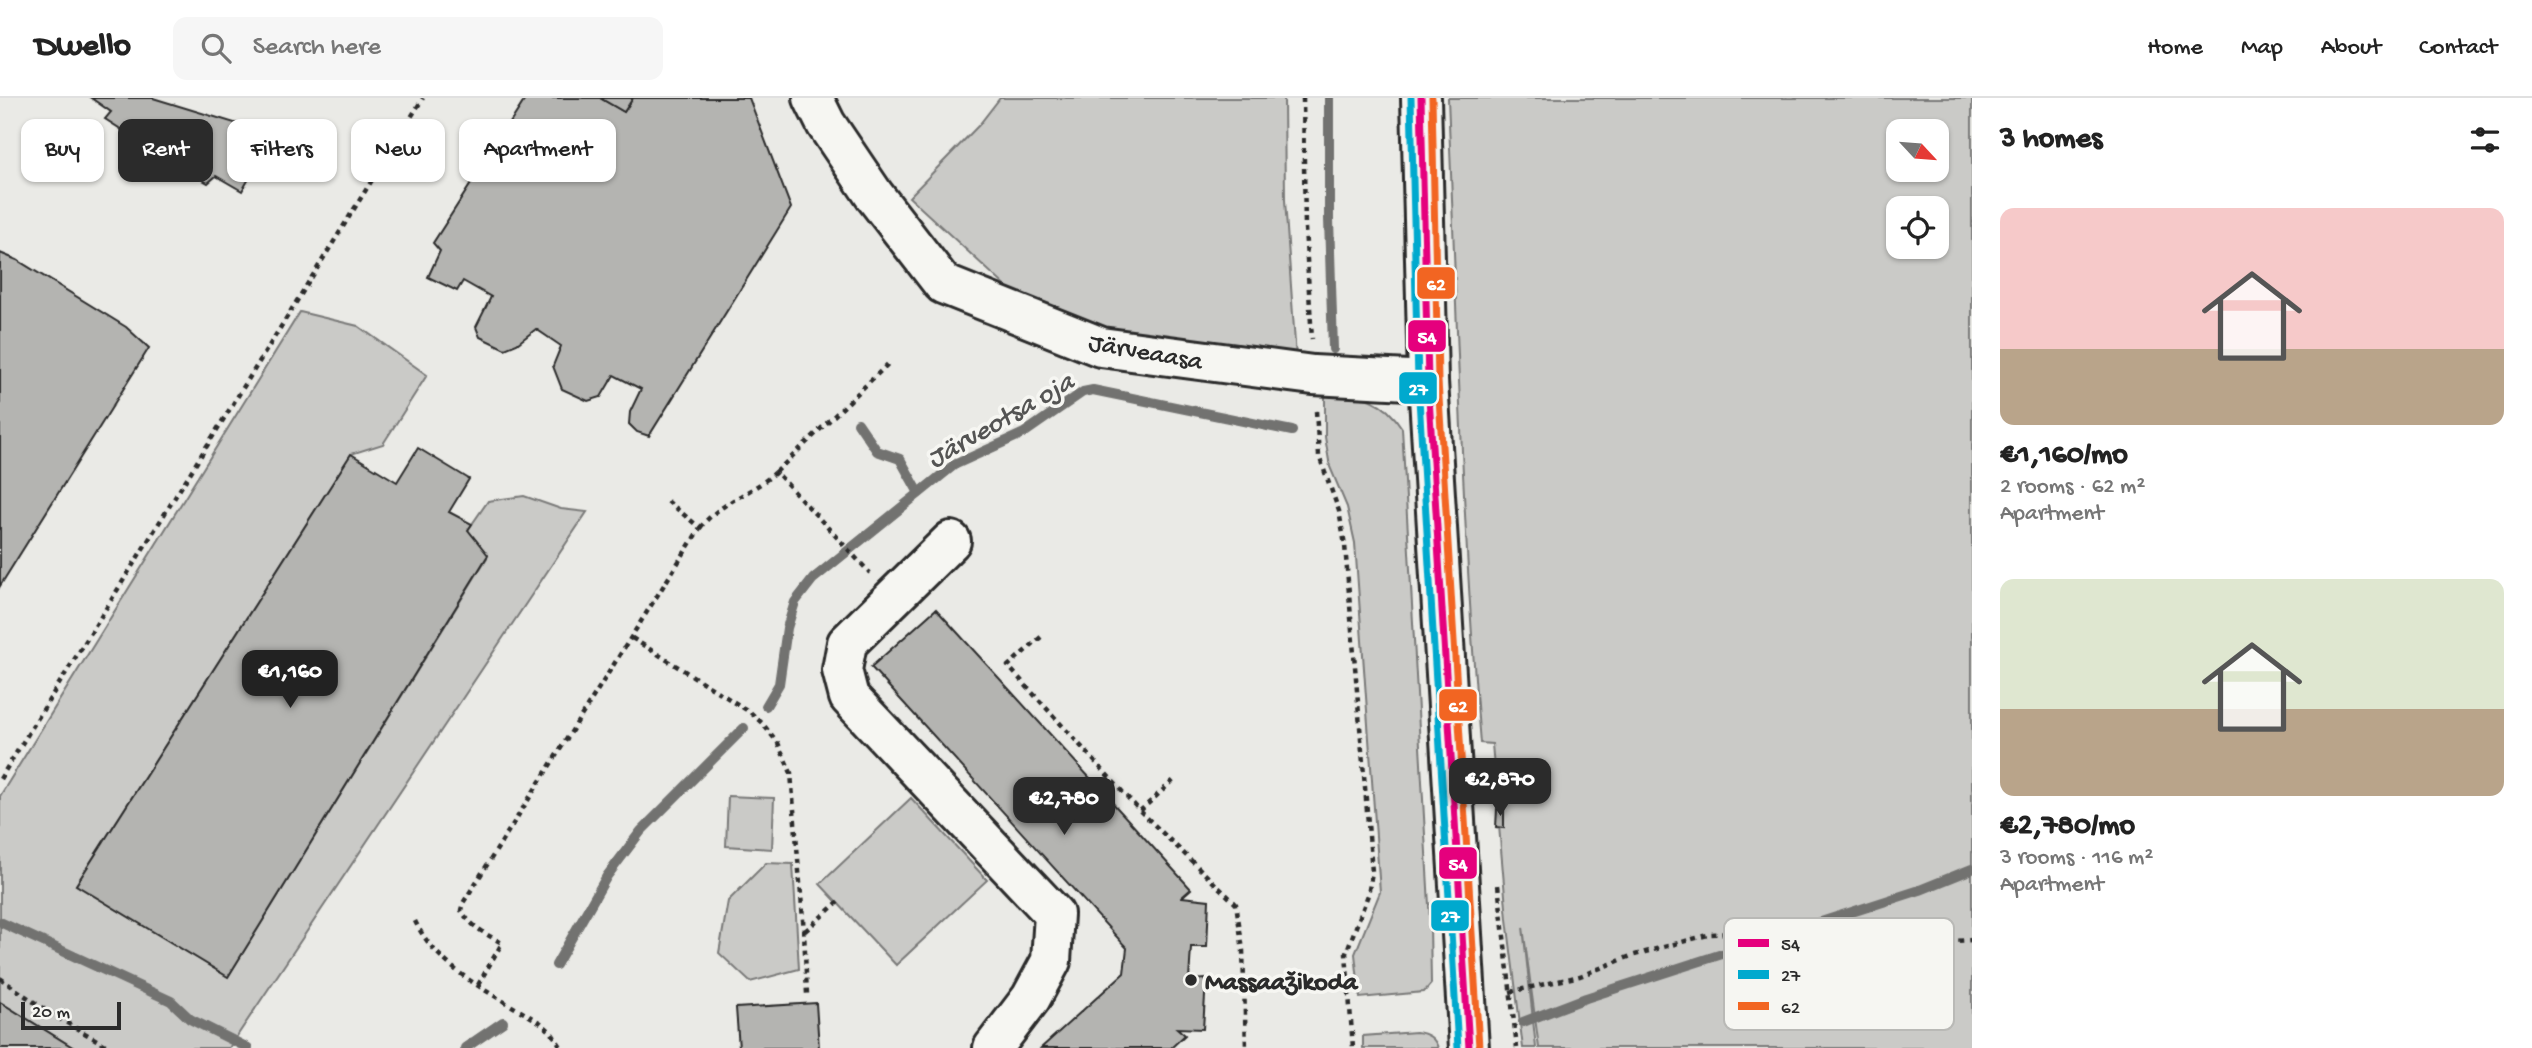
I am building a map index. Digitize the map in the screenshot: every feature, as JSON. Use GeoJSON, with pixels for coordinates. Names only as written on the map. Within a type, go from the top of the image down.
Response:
{"type":"FeatureCollection","features":[{"type":"Feature","properties":{"kind":"main road","name":"Järveaasa"},"geometry":{"type":"LineString","coordinates":[[813,98],[826,124],[874,195],[943,284],[1101,347],[1313,375],[1428,382]]}},
{"type":"Feature","properties":{"kind":"main road"},"geometry":{"type":"LineString","coordinates":[[1421,98],[1428,382],[1469,1048]]}},
{"type":"Feature","properties":{"kind":"main road"},"geometry":{"type":"LineString","coordinates":[[951,541],[847,643],[842,670],[849,697],[1054,914],[1051,961],[1031,998],[993,1048]]}},
{"type":"Feature","properties":{"kind":"path"},"geometry":{"type":"LineString","coordinates":[[0,779],[423,98]]}},
{"type":"Feature","properties":{"kind":"path"},"geometry":{"type":"LineString","coordinates":[[1303,98],[1305,228],[1320,456],[1339,511],[1345,545],[1372,872],[1368,895],[1346,953],[1353,1048]]}},
{"type":"Feature","properties":{"kind":"path"},"geometry":{"type":"LineString","coordinates":[[478,985],[502,943],[466,919],[461,910],[467,894],[700,528],[721,506],[750,492],[776,472],[891,361]]}},
{"type":"Feature","properties":{"kind":"path"},"geometry":{"type":"LineString","coordinates":[[776,472],[893,598]]}},
{"type":"Feature","properties":{"kind":"path"},"geometry":{"type":"LineString","coordinates":[[665,499],[700,528]]}},
{"type":"Feature","properties":{"kind":"path"},"geometry":{"type":"LineString","coordinates":[[1041,637],[1008,666],[1140,811],[1236,904],[1243,950],[1246,1048]]}},
{"type":"Feature","properties":{"kind":"path"},"geometry":{"type":"LineString","coordinates":[[632,638],[750,712],[778,743],[788,762],[793,786],[807,994]]}},
{"type":"Feature","properties":{"kind":"path"},"geometry":{"type":"LineString","coordinates":[[1140,811],[1175,779]]}},
{"type":"Feature","properties":{"kind":"path"},"geometry":{"type":"LineString","coordinates":[[1497,874],[1517,1048]]}},
{"type":"Feature","properties":{"kind":"path"},"geometry":{"type":"LineString","coordinates":[[804,932],[838,902]]}},
{"type":"Feature","properties":{"kind":"path"},"geometry":{"type":"LineString","coordinates":[[415,920],[422,936],[443,960],[478,985],[541,1023],[562,1048]]}},
{"type":"Feature","properties":{"kind":"path"},"geometry":{"type":"LineString","coordinates":[[1510,992],[1580,976],[1631,956],[1711,934],[1724,933]]}},
{"type":"Feature","properties":{"kind":"path"},"geometry":{"type":"LineString","coordinates":[[1954,941],[1972,940]]}},
{"type":"Feature","properties":{"kind":"path"},"geometry":{"type":"LineString","coordinates":[[0,978],[51,1014],[111,1048]]}},
{"type":"Feature","properties":{"kind":"shaded area"},"geometry":{"type":"Polygon","coordinates":[[[1000,98],[1284,98],[1285,200],[1296,358],[1119,332],[1013,293],[909,197],[979,125],[1000,98]]]}},
{"type":"Feature","properties":{"kind":"shaded area"},"geometry":{"type":"Polygon","coordinates":[[[1448,98],[1972,98],[1972,1048],[1539,1048],[1523,927],[1536,1048],[1523,1048],[1507,919],[1492,744],[1480,743],[1464,501],[1448,98]]]}},
{"type":"Feature","properties":{"kind":"shaded area"},"geometry":{"type":"Polygon","coordinates":[[[300,312],[358,326],[427,375],[383,444],[351,454],[76,885],[228,977],[488,556],[468,530],[488,501],[524,496],[561,509],[587,512],[229,1048],[74,1048],[0,1002],[0,796],[300,312]]]}},
{"type":"Feature","properties":{"kind":"shaded area"},"geometry":{"type":"Polygon","coordinates":[[[1325,391],[1369,399],[1386,409],[1402,428],[1430,923],[1431,984],[1424,992],[1360,998],[1355,954],[1380,892],[1355,543],[1347,507],[1330,467],[1325,437],[1325,391]]]}},
{"type":"Feature","properties":{"kind":"shaded area"},"geometry":{"type":"Polygon","coordinates":[[[728,796],[774,798],[772,849],[726,846],[728,796]]]}},
{"type":"Feature","properties":{"kind":"shaded area"},"geometry":{"type":"Polygon","coordinates":[[[911,798],[987,880],[896,965],[820,884],[911,798]]]}},
{"type":"Feature","properties":{"kind":"shaded area"},"geometry":{"type":"Polygon","coordinates":[[[766,863],[793,864],[799,969],[750,982],[719,953],[728,901],[766,863]]]}},
{"type":"Feature","properties":{"kind":"shaded area"},"geometry":{"type":"Polygon","coordinates":[[[1416,1032],[1430,1037],[1438,1048],[1363,1048],[1363,1036],[1416,1032]]]}},
{"type":"Feature","properties":{"kind":"building"},"geometry":{"type":"Polygon","coordinates":[[[91,98],[153,98],[227,121],[227,182],[247,182],[242,191],[216,176],[213,179],[213,119],[118,119],[118,127],[105,119],[111,112],[91,98]]]}},
{"type":"Feature","properties":{"kind":"building"},"geometry":{"type":"Polygon","coordinates":[[[526,98],[600,98],[624,112],[633,98],[749,98],[791,208],[649,436],[637,432],[629,424],[630,412],[641,389],[614,375],[601,397],[588,401],[562,389],[553,366],[561,346],[536,329],[517,344],[505,349],[480,337],[476,327],[491,297],[463,281],[457,291],[428,277],[440,251],[433,243],[472,182],[616,182],[616,119],[513,119],[526,98]]]}},
{"type":"Feature","properties":{"kind":"building"},"geometry":{"type":"Polygon","coordinates":[[[600,98],[633,98],[624,112],[600,98]]]}},
{"type":"Feature","properties":{"kind":"building"},"geometry":{"type":"Polygon","coordinates":[[[0,253],[17,260],[126,327],[149,348],[0,586],[0,253]]]}},
{"type":"Feature","properties":{"kind":"building"},"geometry":{"type":"Polygon","coordinates":[[[418,448],[469,479],[449,512],[472,524],[468,530],[488,555],[228,977],[76,885],[351,454],[397,482],[418,448]]]}},
{"type":"Feature","properties":{"kind":"building"},"geometry":{"type":"Polygon","coordinates":[[[936,609],[1191,889],[1182,897],[1209,900],[1207,947],[1191,947],[1189,980],[1206,979],[1203,1029],[1177,1028],[1185,1035],[1171,1048],[1041,1048],[1124,973],[1127,948],[871,667],[936,609]]]}},
{"type":"Feature","properties":{"kind":"building"},"geometry":{"type":"Polygon","coordinates":[[[1497,809],[1504,809],[1504,828],[1496,827],[1497,809]]]}},
{"type":"Feature","properties":{"kind":"building"},"geometry":{"type":"Polygon","coordinates":[[[0,1002],[74,1048],[0,1048],[0,1002]]]}},
{"type":"Feature","properties":{"kind":"building"},"geometry":{"type":"Polygon","coordinates":[[[816,1003],[819,1048],[739,1048],[736,1008],[816,1003]]]}},
{"type":"Feature","properties":{"kind":"waterway","name":"Järveotsa oja"},"geometry":{"type":"LineString","coordinates":[[1329,98],[1333,349]]}},
{"type":"Feature","properties":{"kind":"waterway","name":"Järveotsa oja"},"geometry":{"type":"LineString","coordinates":[[766,706],[779,684],[787,628],[795,602],[813,579],[954,465],[1024,433],[1083,392],[1093,390],[1292,431]]}},
{"type":"Feature","properties":{"kind":"waterway"},"geometry":{"type":"LineString","coordinates":[[858,423],[877,451],[900,459],[919,493]]}},
{"type":"Feature","properties":{"kind":"waterway","name":"Järveotsa oja"},"geometry":{"type":"LineString","coordinates":[[556,965],[607,876],[641,831],[744,728]]}},
{"type":"Feature","properties":{"kind":"waterway"},"geometry":{"type":"LineString","coordinates":[[1833,918],[1920,890],[1972,869]]}},
{"type":"Feature","properties":{"kind":"waterway"},"geometry":{"type":"LineString","coordinates":[[0,922],[171,1001],[190,1019],[248,1048]]}},
{"type":"Feature","properties":{"kind":"waterway"},"geometry":{"type":"LineString","coordinates":[[1523,1022],[1586,998],[1724,953]]}},
{"type":"Feature","properties":{"kind":"waterway","name":"Järveotsa oja"},"geometry":{"type":"LineString","coordinates":[[465,1048],[503,1022]]}},
{"type":"Feature","properties":{"kind":"transit line","name":"27"},"geometry":{"type":"LineString","coordinates":[[1411,98],[1418,382],[1458,1048]]}},
{"type":"Feature","properties":{"kind":"transit line","name":"54"},"geometry":{"type":"LineString","coordinates":[[1421,98],[1428,381],[1469,1048]]}},
{"type":"Feature","properties":{"kind":"transit line","name":"62"},"geometry":{"type":"LineString","coordinates":[[1432,98],[1438,381],[1479,1047]]}},
{"type":"Feature","properties":{"kind":"place","name":"Massaažikoda"},"geometry":{"type":"Point","coordinates":[1191,980]}}]}
